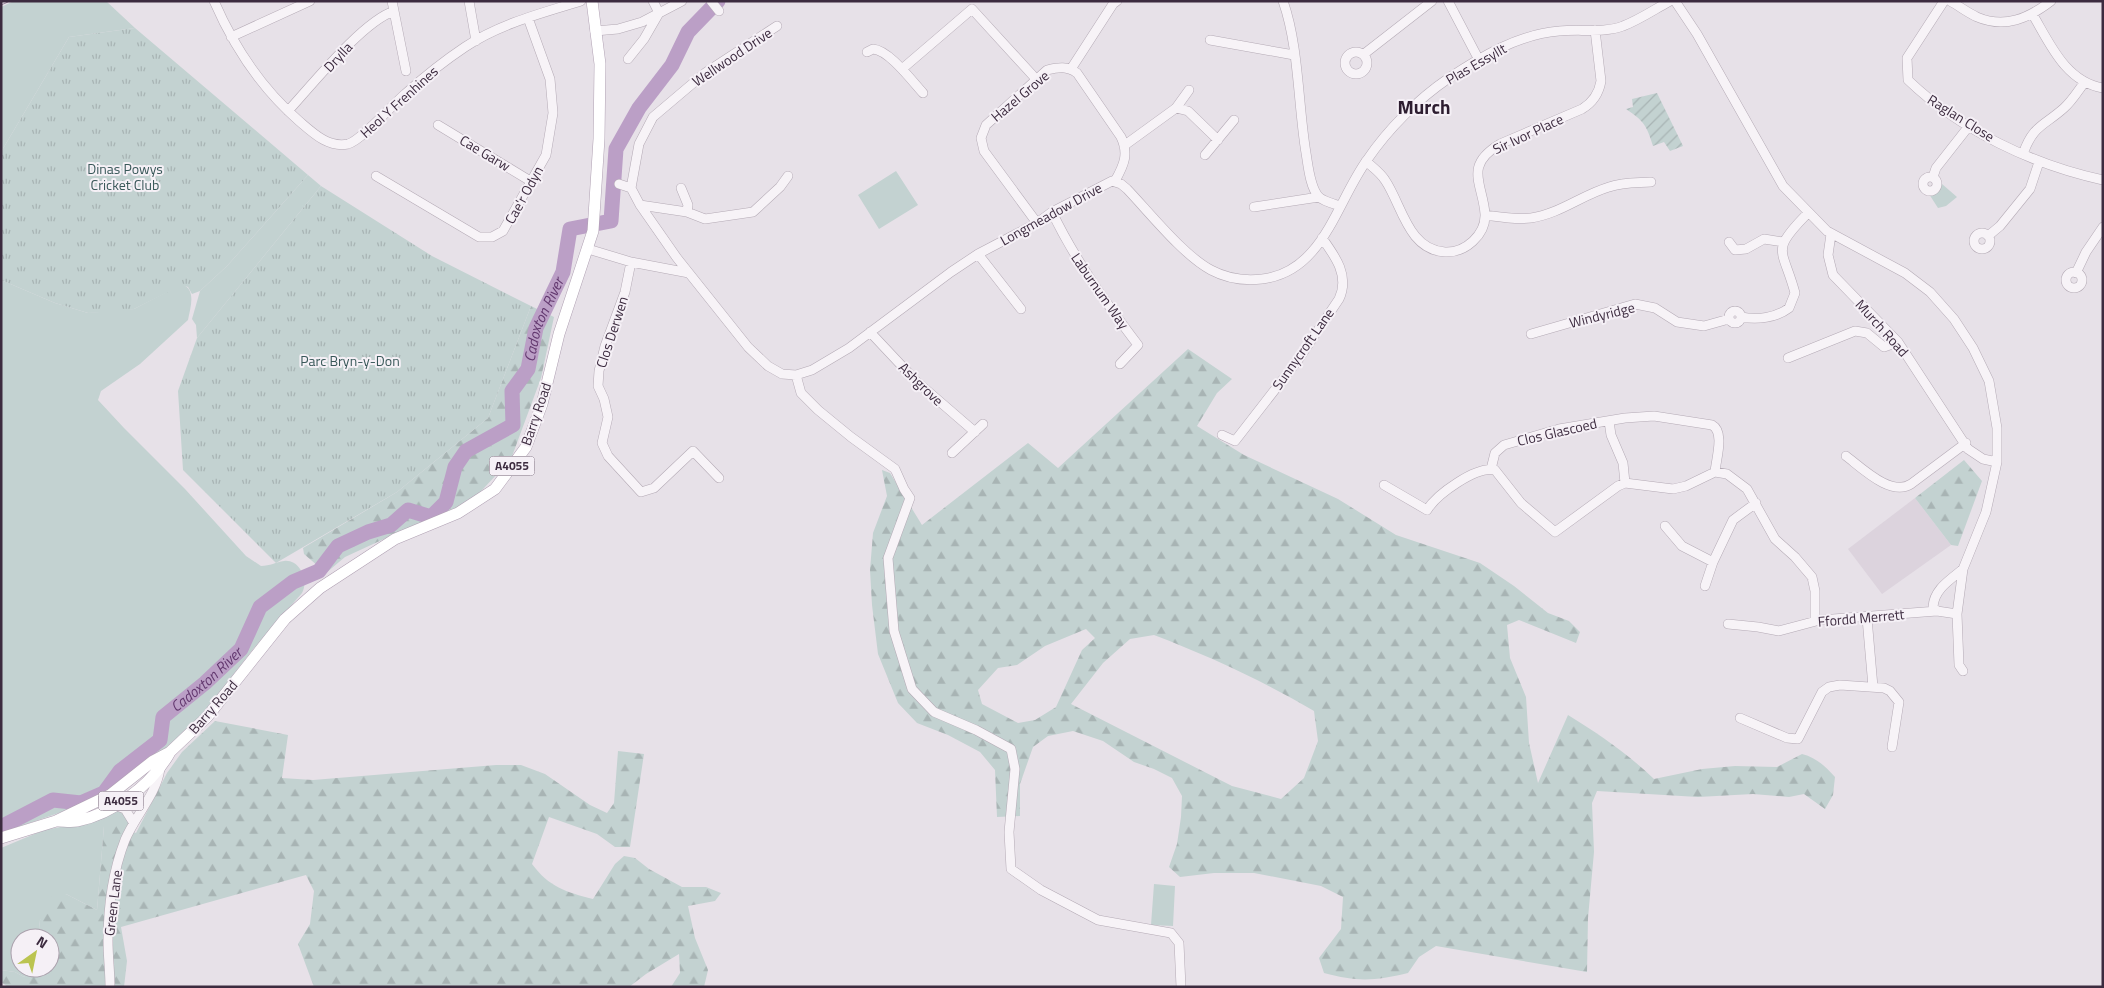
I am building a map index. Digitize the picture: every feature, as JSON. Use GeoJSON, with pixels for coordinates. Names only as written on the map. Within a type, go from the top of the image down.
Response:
{"type":"FeatureCollection","features":[{"type":"Feature","properties":{"kind":"main road","name":"Barry Road"},"geometry":{"type":"LineString","coordinates":[[1,838],[56,821],[110,795],[170,752],[207,717],[285,620],[320,588],[395,539],[458,513],[495,488],[526,447],[542,404],[559,334],[588,249],[595,218],[600,64],[592,1]]}},
{"type":"Feature","properties":{"kind":"main road","name":"Barry Road"},"geometry":{"type":"LineString","coordinates":[[56,821],[76,821],[96,815],[115,805],[139,788],[160,769],[170,752]]}},
{"type":"Feature","properties":{"kind":"street","name":"Heol Y Frenhines"},"geometry":{"type":"LineString","coordinates":[[214,1],[231,37],[256,77],[288,111],[325,141],[333,144],[350,143],[359,138],[386,110],[432,72],[476,40],[528,18],[581,1]]}},
{"type":"Feature","properties":{"kind":"street"},"geometry":{"type":"LineString","coordinates":[[231,37],[310,1]]}},
{"type":"Feature","properties":{"kind":"street"},"geometry":{"type":"LineString","coordinates":[[392,1],[406,71]]}},
{"type":"Feature","properties":{"kind":"street"},"geometry":{"type":"LineString","coordinates":[[469,1],[476,40]]}},
{"type":"Feature","properties":{"kind":"street"},"geometry":{"type":"LineString","coordinates":[[653,1],[659,13]]}},
{"type":"Feature","properties":{"kind":"street"},"geometry":{"type":"LineString","coordinates":[[595,31],[618,29],[642,22],[682,1]]}},
{"type":"Feature","properties":{"kind":"street"},"geometry":{"type":"LineString","coordinates":[[711,1],[719,11]]}},
{"type":"Feature","properties":{"kind":"street"},"geometry":{"type":"LineString","coordinates":[[902,69],[979,1]]}},
{"type":"Feature","properties":{"kind":"street"},"geometry":{"type":"LineString","coordinates":[[1115,181],[1124,163],[1125,145],[1081,79],[1071,69],[1113,4],[1117,1]]}},
{"type":"Feature","properties":{"kind":"street"},"geometry":{"type":"LineString","coordinates":[[1283,1],[1288,15],[1300,121],[1310,177],[1319,197]]}},
{"type":"Feature","properties":{"kind":"street"},"geometry":{"type":"LineString","coordinates":[[1364,54],[1432,1]]}},
{"type":"Feature","properties":{"kind":"street"},"geometry":{"type":"LineString","coordinates":[[1448,1],[1479,60]]}},
{"type":"Feature","properties":{"kind":"street","name":"Plas Essyllt"},"geometry":{"type":"LineString","coordinates":[[1322,238],[1353,180],[1378,144],[1417,103],[1448,78],[1507,45],[1537,35],[1560,31],[1622,27],[1670,1]]}},
{"type":"Feature","properties":{"kind":"street"},"geometry":{"type":"LineString","coordinates":[[1675,1],[1697,34],[1783,186],[1808,213],[1832,234],[1905,273],[1930,292],[1954,319],[1973,348],[1989,381],[1997,428],[1997,462],[1986,512],[1963,570],[1957,614],[1960,665],[1963,671]]}},
{"type":"Feature","properties":{"kind":"street","name":"Raglan Close"},"geometry":{"type":"LineString","coordinates":[[1944,1],[1907,58],[1908,80],[1924,96],[1969,126],[2023,154],[2039,162],[2103,180]]}},
{"type":"Feature","properties":{"kind":"street"},"geometry":{"type":"LineString","coordinates":[[1950,1],[1979,18],[2006,22],[2033,15],[2051,1]]}},
{"type":"Feature","properties":{"kind":"street"},"geometry":{"type":"LineString","coordinates":[[972,9],[1036,79]]}},
{"type":"Feature","properties":{"kind":"street","name":"Drylla"},"geometry":{"type":"LineString","coordinates":[[288,111],[356,38],[380,18],[394,11]]}},
{"type":"Feature","properties":{"kind":"street"},"geometry":{"type":"LineString","coordinates":[[628,59],[644,39],[659,13]]}},
{"type":"Feature","properties":{"kind":"street"},"geometry":{"type":"LineString","coordinates":[[2033,15],[2060,60],[2071,72],[2084,83],[2103,88]]}},
{"type":"Feature","properties":{"kind":"street","name":"Cae'r Odyn"},"geometry":{"type":"LineString","coordinates":[[376,176],[471,233],[488,238],[498,235],[508,226],[547,152],[553,105],[547,69],[528,18]]}},
{"type":"Feature","properties":{"kind":"street","name":"Wellwood Drive"},"geometry":{"type":"LineString","coordinates":[[632,188],[639,144],[653,117],[705,73],[777,26]]}},
{"type":"Feature","properties":{"kind":"street","name":"Sir Ivor Place"},"geometry":{"type":"LineString","coordinates":[[1485,215],[1477,179],[1481,163],[1491,150],[1582,109],[1589,105],[1594,98],[1601,81],[1595,30]]}},
{"type":"Feature","properties":{"kind":"street"},"geometry":{"type":"LineString","coordinates":[[1210,40],[1294,55]]}},
{"type":"Feature","properties":{"kind":"street"},"geometry":{"type":"LineString","coordinates":[[867,52],[873,49],[880,50],[902,69],[923,93]]}},
{"type":"Feature","properties":{"kind":"street","name":"Hazel Grove"},"geometry":{"type":"LineString","coordinates":[[1037,223],[984,151],[981,138],[986,125],[1047,70],[1057,67],[1071,69]]}},
{"type":"Feature","properties":{"kind":"street"},"geometry":{"type":"LineString","coordinates":[[2023,154],[2027,143],[2039,126],[2066,106],[2084,83]]}},
{"type":"Feature","properties":{"kind":"street"},"geometry":{"type":"LineString","coordinates":[[1125,145],[1176,108],[1189,90]]}},
{"type":"Feature","properties":{"kind":"street"},"geometry":{"type":"LineString","coordinates":[[1176,108],[1188,111],[1218,140]]}},
{"type":"Feature","properties":{"kind":"street"},"geometry":{"type":"LineString","coordinates":[[1205,156],[1234,120]]}},
{"type":"Feature","properties":{"kind":"street","name":"Cae Garw"},"geometry":{"type":"LineString","coordinates":[[438,124],[532,182]]}},
{"type":"Feature","properties":{"kind":"street"},"geometry":{"type":"LineString","coordinates":[[1933,177],[1936,168],[1969,126]]}},
{"type":"Feature","properties":{"kind":"street"},"geometry":{"type":"LineString","coordinates":[[1366,161],[1384,179],[1410,230],[1425,246],[1433,250],[1450,252],[1471,244],[1482,228],[1485,215],[1530,218],[1556,212],[1610,186],[1651,182]]}},
{"type":"Feature","properties":{"kind":"street"},"geometry":{"type":"LineString","coordinates":[[1988,236],[2000,226],[2030,189],[2039,162]]}},
{"type":"Feature","properties":{"kind":"street"},"geometry":{"type":"LineString","coordinates":[[640,205],[687,212],[705,220],[752,212],[780,187],[788,176]]}},
{"type":"Feature","properties":{"kind":"street","name":"Longmeadow Drive"},"geometry":{"type":"LineString","coordinates":[[796,375],[812,370],[849,348],[978,254],[1037,223],[1052,212],[1115,181],[1126,188],[1198,261],[1211,270],[1232,277],[1256,280],[1277,276],[1301,264],[1310,256],[1322,238]]}},
{"type":"Feature","properties":{"kind":"street"},"geometry":{"type":"LineString","coordinates":[[619,184],[632,188],[640,205],[689,273],[759,358],[776,370],[796,375],[801,393],[818,410],[895,470],[910,498],[888,558],[894,631],[912,689],[934,712],[976,730],[1011,749],[1015,769],[1009,832],[1011,870],[1041,890],[1098,920],[1171,933],[1179,943],[1181,987]]}},
{"type":"Feature","properties":{"kind":"street"},"geometry":{"type":"LineString","coordinates":[[682,188],[688,205],[687,212]]}},
{"type":"Feature","properties":{"kind":"street"},"geometry":{"type":"LineString","coordinates":[[1254,207],[1319,197],[1340,206]]}},
{"type":"Feature","properties":{"kind":"street","name":"Laburnum Way"},"geometry":{"type":"LineString","coordinates":[[1052,212],[1072,250],[1101,296],[1138,345],[1120,364]]}},
{"type":"Feature","properties":{"kind":"street"},"geometry":{"type":"LineString","coordinates":[[1729,242],[1735,250],[1746,249],[1764,239],[1783,242],[1808,213]]}},
{"type":"Feature","properties":{"kind":"street"},"geometry":{"type":"LineString","coordinates":[[2076,273],[2086,252],[2103,227]]}},
{"type":"Feature","properties":{"kind":"street","name":"Murch Road"},"geometry":{"type":"LineString","coordinates":[[1832,234],[1828,255],[1833,275],[1898,342],[1974,453],[1983,459],[1997,462]]}},
{"type":"Feature","properties":{"kind":"street","name":"Sunnycroft Lane"},"geometry":{"type":"LineString","coordinates":[[1222,435],[1235,441],[1298,360],[1339,299],[1343,289],[1342,274],[1330,249],[1322,238]]}},
{"type":"Feature","properties":{"kind":"street","name":"Windyridge"},"geometry":{"type":"LineString","coordinates":[[1531,334],[1636,304],[1655,308],[1677,322],[1704,326],[1729,320],[1733,323],[1738,323],[1741,317],[1751,319],[1770,316],[1789,308],[1795,293],[1782,256],[1783,242]]}},
{"type":"Feature","properties":{"kind":"street"},"geometry":{"type":"LineString","coordinates":[[588,249],[631,262],[689,273]]}},
{"type":"Feature","properties":{"kind":"street"},"geometry":{"type":"LineString","coordinates":[[978,254],[1021,309]]}},
{"type":"Feature","properties":{"kind":"street","name":"Clos Derwen"},"geometry":{"type":"LineString","coordinates":[[631,262],[625,292],[605,346],[599,372],[598,386],[604,399],[608,417],[602,443],[608,456],[641,492],[654,488],[693,451],[719,478]]}},
{"type":"Feature","properties":{"kind":"street"},"geometry":{"type":"LineString","coordinates":[[1788,358],[1854,331],[1867,333],[1884,347],[1898,342]]}},
{"type":"Feature","properties":{"kind":"street","name":"Ashgrove"},"geometry":{"type":"LineString","coordinates":[[870,332],[916,381],[975,432]]}},
{"type":"Feature","properties":{"kind":"street","name":"Clos Glascoed"},"geometry":{"type":"LineString","coordinates":[[1491,469],[1495,453],[1504,445],[1558,429],[1609,420],[1654,416],[1712,425],[1719,431],[1715,472]]}},
{"type":"Feature","properties":{"kind":"street","name":"Clos Glascoed"},"geometry":{"type":"LineString","coordinates":[[1609,420],[1611,435],[1622,463],[1625,483]]}},
{"type":"Feature","properties":{"kind":"street"},"geometry":{"type":"LineString","coordinates":[[952,453],[983,424]]}},
{"type":"Feature","properties":{"kind":"street"},"geometry":{"type":"LineString","coordinates":[[1846,456],[1887,484],[1902,488],[1911,484],[1966,443]]}},
{"type":"Feature","properties":{"kind":"street"},"geometry":{"type":"LineString","coordinates":[[1384,486],[1427,510],[1445,490],[1472,476],[1491,469],[1499,473],[1508,488],[1521,503],[1555,532],[1609,492],[1625,483],[1673,489],[1686,486],[1720,471],[1747,489],[1775,539],[1795,557],[1812,577],[1815,591],[1815,620]]}},
{"type":"Feature","properties":{"kind":"street"},"geometry":{"type":"LineString","coordinates":[[1705,586],[1713,562],[1733,520],[1756,503]]}},
{"type":"Feature","properties":{"kind":"street"},"geometry":{"type":"LineString","coordinates":[[1665,526],[1682,546],[1713,562]]}},
{"type":"Feature","properties":{"kind":"street"},"geometry":{"type":"LineString","coordinates":[[1937,611],[1933,607],[1933,598],[1944,585],[1963,570]]}},
{"type":"Feature","properties":{"kind":"street","name":"Ffordd Merrett"},"geometry":{"type":"LineString","coordinates":[[1728,624],[1779,631],[1815,620],[1867,618],[1937,611],[1957,614]]}},
{"type":"Feature","properties":{"kind":"street"},"geometry":{"type":"LineString","coordinates":[[1867,618],[1872,687]]}},
{"type":"Feature","properties":{"kind":"street"},"geometry":{"type":"LineString","coordinates":[[1740,718],[1787,738],[1798,739],[1822,692],[1829,687],[1840,685],[1884,688],[1890,691],[1899,702],[1892,747]]}},
{"type":"Feature","properties":{"kind":"street","name":"Green Lane"},"geometry":{"type":"LineString","coordinates":[[110,987],[108,940],[114,877],[133,822],[148,798],[159,776],[160,769]]}},
{"type":"Feature","properties":{"kind":"street"},"geometry":{"type":"LineString","coordinates":[[126,783],[139,788],[148,798]]}},
{"type":"Feature","properties":{"kind":"street"},"geometry":{"type":"LineString","coordinates":[[115,805],[125,809],[133,822]]}},
{"type":"Feature","properties":{"kind":"shaded area"},"geometry":{"type":"Polygon","coordinates":[[[1915,498],[1951,545],[1882,594],[1848,549],[1915,498]]]}},
{"type":"Feature","properties":{"kind":"green space"},"geometry":{"type":"Polygon","coordinates":[[[14,1],[106,1],[135,28],[69,37],[1,152],[1,7],[14,1]]]}},
{"type":"Feature","properties":{"kind":"green space","name":"Dinas Powys Cricket Club"},"geometry":{"type":"Polygon","coordinates":[[[135,28],[308,175],[227,266],[200,291],[192,294],[188,287],[182,285],[134,309],[120,312],[88,313],[55,303],[1,280],[1,152],[69,37],[135,28]]]}},
{"type":"Feature","properties":{"kind":"green space"},"geometry":{"type":"Polygon","coordinates":[[[1657,93],[1683,146],[1670,151],[1664,142],[1653,146],[1644,124],[1626,109],[1633,107],[1632,99],[1657,93]]]}},
{"type":"Feature","properties":{"kind":"green space"},"geometry":{"type":"Polygon","coordinates":[[[896,171],[918,205],[879,229],[858,195],[896,171]]]}},
{"type":"Feature","properties":{"kind":"green space"},"geometry":{"type":"Polygon","coordinates":[[[308,175],[321,186],[197,338],[196,325],[192,319],[200,291],[227,266],[308,175]]]}},
{"type":"Feature","properties":{"kind":"green space"},"geometry":{"type":"Polygon","coordinates":[[[1942,184],[1957,197],[1946,206],[1938,208],[1929,194],[1939,191],[1942,184]]]}},
{"type":"Feature","properties":{"kind":"green space","name":"Parc Bryn-y-Don"},"geometry":{"type":"Polygon","coordinates":[[[321,186],[432,256],[531,306],[488,418],[397,492],[276,563],[183,470],[178,391],[197,338],[321,186]]]}},
{"type":"Feature","properties":{"kind":"green space"},"geometry":{"type":"Polygon","coordinates":[[[1,280],[55,303],[88,313],[134,309],[182,284],[190,290],[191,305],[188,320],[140,364],[101,391],[98,400],[185,489],[246,556],[261,566],[284,561],[295,563],[304,577],[304,588],[302,593],[254,648],[202,715],[167,747],[96,800],[1,833],[1,280]]]}},
{"type":"Feature","properties":{"kind":"green space"},"geometry":{"type":"Polygon","coordinates":[[[531,306],[554,317],[541,378],[511,459],[472,501],[345,557],[326,573],[304,554],[303,548],[397,492],[488,418],[531,306]]]}},
{"type":"Feature","properties":{"kind":"green space"},"geometry":{"type":"Polygon","coordinates":[[[1188,349],[1232,379],[1217,393],[1197,426],[1244,455],[1338,499],[1396,535],[1480,563],[1514,586],[1548,613],[1569,621],[1580,632],[1576,643],[1519,620],[1507,625],[1510,658],[1526,697],[1529,743],[1538,783],[1568,715],[1613,745],[1654,779],[1702,769],[1735,766],[1777,767],[1802,754],[1820,763],[1835,777],[1833,795],[1825,809],[1804,794],[1789,797],[1753,794],[1698,797],[1597,791],[1592,803],[1594,852],[1588,918],[1587,972],[1436,946],[1419,957],[1408,973],[1386,978],[1356,979],[1324,973],[1319,958],[1341,929],[1343,897],[1321,886],[1254,873],[1214,873],[1180,877],[1169,867],[1177,844],[1182,796],[1172,778],[1134,762],[1103,741],[1073,731],[1048,736],[1033,747],[1020,784],[1020,816],[997,817],[995,770],[980,752],[948,735],[917,723],[898,703],[878,654],[872,605],[870,570],[873,533],[887,496],[882,470],[890,473],[922,525],[1028,443],[1058,468],[1188,349]],[[1086,629],[1045,646],[1017,665],[998,668],[978,690],[982,704],[1018,723],[1035,720],[1056,707],[1082,650],[1095,638],[1086,629]],[[1154,635],[1130,639],[1103,663],[1071,704],[1232,786],[1281,799],[1304,778],[1318,741],[1314,711],[1236,670],[1154,635]]]}},
{"type":"Feature","properties":{"kind":"green space"},"geometry":{"type":"Polygon","coordinates":[[[1964,460],[1982,481],[1958,546],[1951,545],[1915,498],[1964,460]]]}},
{"type":"Feature","properties":{"kind":"green space"},"geometry":{"type":"Polygon","coordinates":[[[215,721],[288,735],[282,778],[313,780],[496,765],[521,765],[545,774],[590,805],[607,813],[614,803],[618,751],[644,754],[630,847],[615,847],[597,834],[549,817],[532,864],[538,872],[559,888],[593,899],[615,864],[624,856],[635,858],[649,869],[682,887],[706,887],[721,893],[715,901],[688,906],[695,938],[708,970],[704,987],[671,987],[680,973],[679,954],[629,987],[314,987],[298,944],[310,924],[314,891],[306,875],[121,927],[127,961],[124,987],[8,987],[1,982],[1,970],[10,971],[10,978],[60,978],[60,928],[39,928],[40,920],[51,897],[66,894],[97,910],[104,826],[113,824],[136,833],[167,773],[182,752],[215,721]]]}},
{"type":"Feature","properties":{"kind":"green space"},"geometry":{"type":"Polygon","coordinates":[[[115,811],[123,812],[129,820],[127,830],[104,826],[97,910],[66,894],[40,920],[39,928],[10,928],[10,971],[1,970],[1,848],[44,830],[66,826],[115,811]]]}},
{"type":"Feature","properties":{"kind":"green space"},"geometry":{"type":"Polygon","coordinates":[[[1154,884],[1175,886],[1173,926],[1151,925],[1154,884]]]}},
{"type":"Feature","properties":{"kind":"waterway","name":"Cadoxton River"},"geometry":{"type":"LineString","coordinates":[[1,827],[53,800],[81,803],[104,793],[120,771],[160,740],[163,717],[205,683],[241,649],[260,607],[293,582],[319,571],[338,546],[368,532],[391,525],[408,510],[431,517],[446,502],[455,467],[466,451],[513,425],[512,391],[528,369],[536,328],[563,272],[570,229],[611,221],[616,149],[639,108],[672,65],[688,32],[718,1]]}},
{"type":"Feature","properties":{"kind":"railway"},"geometry":{"type":"LineString","coordinates":[[1,3],[6,1]]}},
{"type":"Feature","properties":{"kind":"district","name":"Murch"},"geometry":{"type":"Point","coordinates":[1424,107]}}]}
